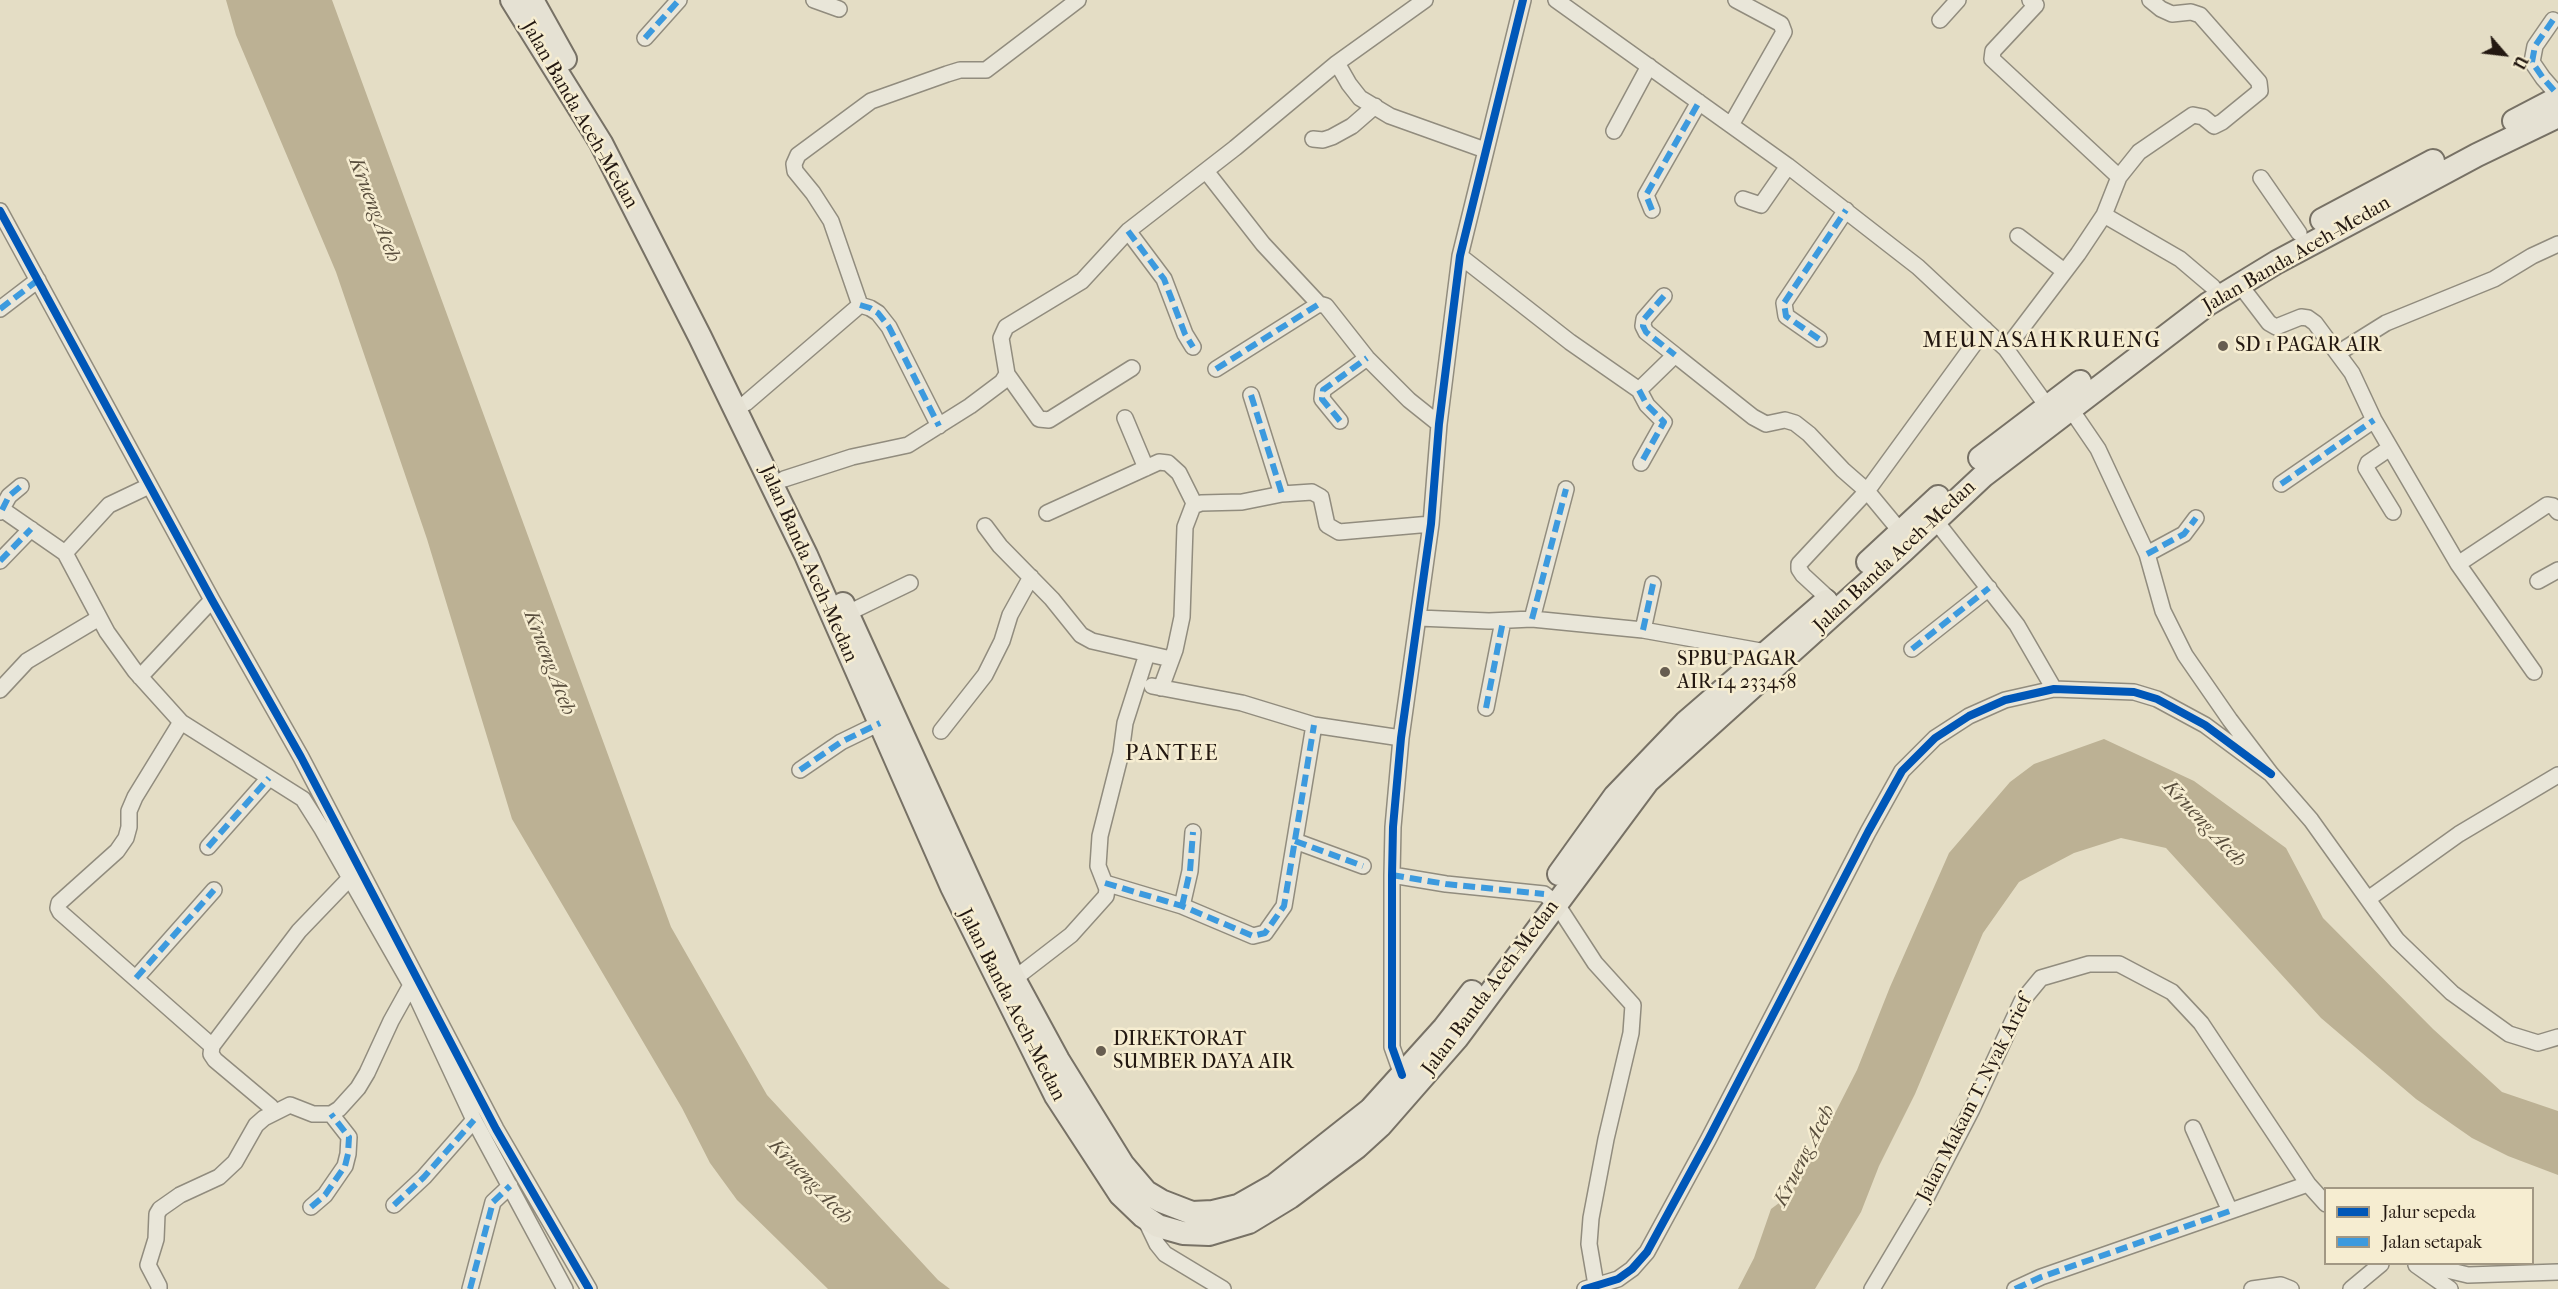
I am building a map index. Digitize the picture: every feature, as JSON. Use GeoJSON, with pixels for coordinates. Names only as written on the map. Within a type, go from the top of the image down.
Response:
{"type":"FeatureCollection","features":[{"type":"Feature","properties":{"kind":"highway","name":"Jalan Banda Aceh-Medan"},"geometry":{"type":"LineString","coordinates":[[512,0],[601,143],[695,326],[1014,979],[1058,1060],[1123,1165],[1146,1192],[1161,1201],[1192,1213],[1213,1212],[1238,1206],[1275,1185],[1370,1110],[1444,1028],[1648,781],[1834,604],[1935,520],[1983,476],[2208,304],[2277,262],[2477,155],[2558,116]]}},
{"type":"Feature","properties":{"kind":"highway","name":"Jalan Banda Aceh-Medan"},"geometry":{"type":"LineString","coordinates":[[532,0],[653,217],[784,479],[848,613],[952,887],[1056,1096],[1120,1194],[1143,1216],[1158,1226],[1183,1233],[1209,1234],[1249,1222],[1290,1197],[1357,1147],[1380,1126],[1457,1038],[1615,796],[1686,722],[1766,651],[1834,604],[1900,532],[1971,466],[2047,406],[2213,287],[2299,233],[2558,96]]}},
{"type":"Feature","properties":{"kind":"street"},"geometry":{"type":"LineString","coordinates":[[645,38],[679,0]]}},
{"type":"Feature","properties":{"kind":"street"},"geometry":{"type":"LineString","coordinates":[[814,0],[838,9]]}},
{"type":"Feature","properties":{"kind":"street"},"geometry":{"type":"LineString","coordinates":[[860,305],[831,221],[795,171],[794,164],[798,155],[871,102],[960,70],[986,70],[1078,0]]}},
{"type":"Feature","properties":{"kind":"street"},"geometry":{"type":"LineString","coordinates":[[1132,368],[1049,420],[1039,419],[1007,374],[1001,338],[1006,327],[1082,281],[1128,231],[1206,171],[1337,63],[1425,0]]}},
{"type":"Feature","properties":{"kind":"street"},"geometry":{"type":"LineString","coordinates":[[1402,1076],[1392,1047],[1393,827],[1401,738],[1431,524],[1439,424],[1460,256],[1523,0]]}},
{"type":"Feature","properties":{"kind":"street"},"geometry":{"type":"LineString","coordinates":[[1556,0],[1788,166],[1918,267],[2006,349],[2047,406]]}},
{"type":"Feature","properties":{"kind":"street"},"geometry":{"type":"LineString","coordinates":[[1731,125],[1784,32],[1781,24],[1736,0]]}},
{"type":"Feature","properties":{"kind":"street"},"geometry":{"type":"LineString","coordinates":[[1940,20],[1958,0]]}},
{"type":"Feature","properties":{"kind":"street"},"geometry":{"type":"LineString","coordinates":[[2030,0],[2036,5],[1993,51],[1992,59],[2119,177]]}},
{"type":"Feature","properties":{"kind":"street"},"geometry":{"type":"LineString","coordinates":[[2006,349],[2104,215],[2119,177],[2139,152],[2193,115],[2203,117],[2214,126],[2222,123],[2260,91],[2259,82],[2200,15],[2191,12],[2172,14],[2150,0]]}},
{"type":"Feature","properties":{"kind":"street"},"geometry":{"type":"LineString","coordinates":[[2553,20],[2535,46],[2532,62],[2558,96]]}},
{"type":"Feature","properties":{"kind":"street"},"geometry":{"type":"LineString","coordinates":[[1337,63],[1360,98],[1390,116],[1485,150]]}},
{"type":"Feature","properties":{"kind":"street"},"geometry":{"type":"LineString","coordinates":[[1614,131],[1649,66]]}},
{"type":"Feature","properties":{"kind":"street"},"geometry":{"type":"LineString","coordinates":[[1652,210],[1646,195],[1699,102]]}},
{"type":"Feature","properties":{"kind":"street"},"geometry":{"type":"LineString","coordinates":[[1313,139],[1323,140],[1332,137],[1352,126],[1375,106]]}},
{"type":"Feature","properties":{"kind":"street"},"geometry":{"type":"LineString","coordinates":[[1743,199],[1761,205],[1788,166]]}},
{"type":"Feature","properties":{"kind":"street"},"geometry":{"type":"LineString","coordinates":[[1206,171],[1263,244],[1319,304],[1326,306],[1367,358],[1409,400],[1439,424]]}},
{"type":"Feature","properties":{"kind":"street"},"geometry":{"type":"LineString","coordinates":[[2261,178],[2299,233]]}},
{"type":"Feature","properties":{"kind":"street"},"geometry":{"type":"LineString","coordinates":[[1819,339],[1786,316],[1784,303],[1846,210]]}},
{"type":"Feature","properties":{"kind":"street"},"geometry":{"type":"LineString","coordinates":[[0,211],[306,768],[496,1129],[589,1289]]}},
{"type":"Feature","properties":{"kind":"street"},"geometry":{"type":"LineString","coordinates":[[2104,215],[2180,259],[2213,287]]}},
{"type":"Feature","properties":{"kind":"street"},"geometry":{"type":"LineString","coordinates":[[1128,231],[1164,279],[1185,334],[1193,347]]}},
{"type":"Feature","properties":{"kind":"street"},"geometry":{"type":"LineString","coordinates":[[2018,236],[2064,271]]}},
{"type":"Feature","properties":{"kind":"street"},"geometry":{"type":"LineString","coordinates":[[2338,352],[2386,323],[2494,279],[2532,256],[2558,244]]}},
{"type":"Feature","properties":{"kind":"street"},"geometry":{"type":"LineString","coordinates":[[1460,256],[1570,342],[1640,390],[1647,405],[1664,422],[1641,463]]}},
{"type":"Feature","properties":{"kind":"street"},"geometry":{"type":"LineString","coordinates":[[0,309],[38,280]]}},
{"type":"Feature","properties":{"kind":"street"},"geometry":{"type":"LineString","coordinates":[[2240,285],[2269,323],[2276,327],[2301,317],[2308,318],[2338,352],[2352,373],[2374,420],[2458,564],[2534,672]]}},
{"type":"Feature","properties":{"kind":"street"},"geometry":{"type":"LineString","coordinates":[[1664,296],[1644,319],[1642,326],[1646,332],[1753,417],[1766,424],[1785,420],[1795,423],[1868,491],[1900,532]]}},
{"type":"Feature","properties":{"kind":"street"},"geometry":{"type":"LineString","coordinates":[[1216,369],[1319,304]]}},
{"type":"Feature","properties":{"kind":"street"},"geometry":{"type":"LineString","coordinates":[[746,403],[860,305]]}},
{"type":"Feature","properties":{"kind":"street"},"geometry":{"type":"LineString","coordinates":[[860,305],[878,313],[889,327],[939,426]]}},
{"type":"Feature","properties":{"kind":"street"},"geometry":{"type":"LineString","coordinates":[[1834,604],[1803,575],[1799,564],[1868,491],[1985,330]]}},
{"type":"Feature","properties":{"kind":"street"},"geometry":{"type":"LineString","coordinates":[[1640,390],[1675,355]]}},
{"type":"Feature","properties":{"kind":"street"},"geometry":{"type":"LineString","coordinates":[[1340,422],[1322,399],[1323,390],[1367,358]]}},
{"type":"Feature","properties":{"kind":"street"},"geometry":{"type":"LineString","coordinates":[[784,479],[852,457],[908,444],[939,426],[1002,382],[1007,374]]}},
{"type":"Feature","properties":{"kind":"street"},"geometry":{"type":"LineString","coordinates":[[1251,395],[1282,494]]}},
{"type":"Feature","properties":{"kind":"street"},"geometry":{"type":"LineString","coordinates":[[2070,408],[2098,449],[2147,554],[2163,611],[2185,655],[2271,774],[2311,820],[2397,940],[2452,993],[2509,1034],[2538,1043],[2558,1037]]}},
{"type":"Feature","properties":{"kind":"street"},"geometry":{"type":"LineString","coordinates":[[1125,418],[1146,468]]}},
{"type":"Feature","properties":{"kind":"street"},"geometry":{"type":"LineString","coordinates":[[2281,484],[2374,420]]}},
{"type":"Feature","properties":{"kind":"street"},"geometry":{"type":"LineString","coordinates":[[2390,448],[2368,463],[2366,468],[2393,512]]}},
{"type":"Feature","properties":{"kind":"street"},"geometry":{"type":"LineString","coordinates":[[1047,513],[1159,462],[1168,463],[1179,473],[1195,505]]}},
{"type":"Feature","properties":{"kind":"street"},"geometry":{"type":"LineString","coordinates":[[21,486],[9,496],[1,510],[66,553],[99,618],[140,677],[181,722],[303,799],[411,985],[474,1120],[565,1289]]}},
{"type":"Feature","properties":{"kind":"street"},"geometry":{"type":"LineString","coordinates":[[66,553],[110,505],[150,486]]}},
{"type":"Feature","properties":{"kind":"street"},"geometry":{"type":"LineString","coordinates":[[1532,620],[1566,489]]}},
{"type":"Feature","properties":{"kind":"street"},"geometry":{"type":"LineString","coordinates":[[1161,688],[1182,617],[1185,527],[1189,513],[1195,505],[1242,502],[1282,494],[1318,493],[1323,502],[1327,525],[1339,532],[1431,524]]}},
{"type":"Feature","properties":{"kind":"street"},"geometry":{"type":"LineString","coordinates":[[2458,564],[2547,505],[2553,506],[2558,512]]}},
{"type":"Feature","properties":{"kind":"street"},"geometry":{"type":"LineString","coordinates":[[2147,554],[2184,534],[2196,518]]}},
{"type":"Feature","properties":{"kind":"street"},"geometry":{"type":"LineString","coordinates":[[1935,520],[2017,625],[2054,689]]}},
{"type":"Feature","properties":{"kind":"street"},"geometry":{"type":"LineString","coordinates":[[985,526],[1014,562],[1052,598],[1081,635],[1092,641],[1171,659]]}},
{"type":"Feature","properties":{"kind":"street"},"geometry":{"type":"LineString","coordinates":[[0,561],[31,529]]}},
{"type":"Feature","properties":{"kind":"street"},"geometry":{"type":"LineString","coordinates":[[2538,581],[2558,570]]}},
{"type":"Feature","properties":{"kind":"street"},"geometry":{"type":"LineString","coordinates":[[941,731],[985,675],[1002,641],[1010,615],[1031,577]]}},
{"type":"Feature","properties":{"kind":"street"},"geometry":{"type":"LineString","coordinates":[[848,613],[910,583]]}},
{"type":"Feature","properties":{"kind":"street"},"geometry":{"type":"LineString","coordinates":[[1643,630],[1653,584]]}},
{"type":"Feature","properties":{"kind":"street"},"geometry":{"type":"LineString","coordinates":[[1912,649],[1989,588]]}},
{"type":"Feature","properties":{"kind":"street"},"geometry":{"type":"LineString","coordinates":[[140,677],[212,600]]}},
{"type":"Feature","properties":{"kind":"street"},"geometry":{"type":"LineString","coordinates":[[0,690],[37,654],[57,645],[99,618]]}},
{"type":"Feature","properties":{"kind":"street"},"geometry":{"type":"LineString","coordinates":[[1419,618],[1532,620],[1643,630],[1766,651]]}},
{"type":"Feature","properties":{"kind":"street"},"geometry":{"type":"LineString","coordinates":[[1486,708],[1503,621]]}},
{"type":"Feature","properties":{"kind":"street"},"geometry":{"type":"LineString","coordinates":[[1014,979],[1071,934],[1107,894],[1098,866],[1100,836],[1125,723],[1147,654]]}},
{"type":"Feature","properties":{"kind":"street"},"geometry":{"type":"LineString","coordinates":[[1139,683],[1242,703],[1314,725],[1401,738]]}},
{"type":"Feature","properties":{"kind":"street"},"geometry":{"type":"LineString","coordinates":[[1392,875],[1550,898],[1595,963],[1633,1005],[1631,1033],[1606,1139],[1591,1218],[1591,1287],[1618,1279],[1632,1269],[1647,1252],[1902,771],[1935,738],[1969,716],[2005,700],[2054,689],[2134,692],[2157,699],[2224,737],[2271,774]]}},
{"type":"Feature","properties":{"kind":"street"},"geometry":{"type":"LineString","coordinates":[[800,770],[841,742],[888,720]]}},
{"type":"Feature","properties":{"kind":"street"},"geometry":{"type":"LineString","coordinates":[[181,722],[135,797],[129,810],[129,827],[126,838],[117,850],[57,906],[60,912],[212,1046]]}},
{"type":"Feature","properties":{"kind":"street"},"geometry":{"type":"LineString","coordinates":[[1105,883],[1182,906],[1253,936],[1259,937],[1265,933],[1284,906],[1314,725]]}},
{"type":"Feature","properties":{"kind":"street"},"geometry":{"type":"LineString","coordinates":[[2368,899],[2459,834],[2558,775]]}},
{"type":"Feature","properties":{"kind":"street"},"geometry":{"type":"LineString","coordinates":[[208,847],[269,778]]}},
{"type":"Feature","properties":{"kind":"street"},"geometry":{"type":"LineString","coordinates":[[1182,906],[1193,853],[1193,832]]}},
{"type":"Feature","properties":{"kind":"street"},"geometry":{"type":"LineString","coordinates":[[1295,841],[1363,866]]}},
{"type":"Feature","properties":{"kind":"street"},"geometry":{"type":"LineString","coordinates":[[271,1107],[215,1060],[212,1046],[299,931],[349,879]]}},
{"type":"Feature","properties":{"kind":"street"},"geometry":{"type":"LineString","coordinates":[[136,978],[214,890]]}},
{"type":"Feature","properties":{"kind":"street","name":"Jalan Makam T. Nyak Arief"},"geometry":{"type":"LineString","coordinates":[[1872,1289],[1925,1200],[1972,1109],[2022,1001],[2041,978],[2089,963],[2119,964],[2172,992],[2200,1023],[2308,1184],[2324,1203]]}},
{"type":"Feature","properties":{"kind":"street"},"geometry":{"type":"LineString","coordinates":[[159,1289],[147,1264],[156,1239],[157,1214],[160,1209],[180,1195],[219,1177],[235,1162],[256,1125],[264,1118],[290,1105],[313,1114],[331,1114],[339,1109],[358,1088],[411,985]]}},
{"type":"Feature","properties":{"kind":"street"},"geometry":{"type":"LineString","coordinates":[[310,1207],[325,1195],[345,1166],[348,1154],[349,1137],[331,1114]]}},
{"type":"Feature","properties":{"kind":"street"},"geometry":{"type":"LineString","coordinates":[[394,1205],[424,1178],[474,1120]]}},
{"type":"Feature","properties":{"kind":"street"},"geometry":{"type":"LineString","coordinates":[[2193,1128],[2230,1211]]}},
{"type":"Feature","properties":{"kind":"street"},"geometry":{"type":"LineString","coordinates":[[2015,1289],[2041,1277],[2308,1184]]}},
{"type":"Feature","properties":{"kind":"street"},"geometry":{"type":"LineString","coordinates":[[470,1289],[493,1202],[510,1186]]}},
{"type":"Feature","properties":{"kind":"street"},"geometry":{"type":"LineString","coordinates":[[1143,1216],[1157,1244],[1165,1254],[1223,1289]]}},
{"type":"Feature","properties":{"kind":"street"},"geometry":{"type":"LineString","coordinates":[[2350,1289],[2379,1265]]}},
{"type":"Feature","properties":{"kind":"street"},"geometry":{"type":"LineString","coordinates":[[2416,1265],[2450,1289]]}},
{"type":"Feature","properties":{"kind":"street"},"geometry":{"type":"LineString","coordinates":[[2430,1265],[2469,1275],[2558,1272]]}},
{"type":"Feature","properties":{"kind":"street"},"geometry":{"type":"LineString","coordinates":[[2252,1289],[2281,1285],[2292,1289]]}},
{"type":"Feature","properties":{"kind":"water","name":"Krueng Aceh"},"geometry":{"type":"Polygon","coordinates":[[[226,0],[332,0],[671,927],[767,1095],[938,1280],[950,1289],[828,1289],[737,1200],[710,1163],[682,1108],[512,819],[427,539],[336,272],[236,35],[226,0]]]}},
{"type":"Feature","properties":{"kind":"water","name":"Krueng Aceh"},"geometry":{"type":"Polygon","coordinates":[[[2104,739],[2194,781],[2286,848],[2323,918],[2433,1029],[2502,1092],[2558,1111],[2558,1175],[2508,1156],[2472,1138],[2416,1099],[2321,1018],[2166,848],[2121,838],[2074,853],[2019,882],[1983,933],[1915,1094],[1879,1166],[1861,1212],[1815,1289],[1738,1289],[1754,1258],[1771,1209],[1787,1197],[1806,1170],[1857,1070],[1890,987],[1949,853],[2010,782],[2034,764],[2104,739]]]}},
{"type":"Feature","properties":{"kind":"marked path"},"geometry":{"type":"LineString","coordinates":[[645,38],[679,0]]}},
{"type":"Feature","properties":{"kind":"marked path"},"geometry":{"type":"LineString","coordinates":[[2553,20],[2535,46],[2532,62],[2558,95]]}},
{"type":"Feature","properties":{"kind":"marked path"},"geometry":{"type":"LineString","coordinates":[[1652,210],[1646,195],[1699,102]]}},
{"type":"Feature","properties":{"kind":"marked path"},"geometry":{"type":"LineString","coordinates":[[1819,339],[1786,316],[1784,303],[1846,210]]}},
{"type":"Feature","properties":{"kind":"marked path"},"geometry":{"type":"LineString","coordinates":[[1128,231],[1164,279],[1185,334],[1193,347]]}},
{"type":"Feature","properties":{"kind":"marked path"},"geometry":{"type":"LineString","coordinates":[[0,309],[38,280]]}},
{"type":"Feature","properties":{"kind":"marked path"},"geometry":{"type":"LineString","coordinates":[[1664,296],[1644,319],[1643,326],[1646,332],[1675,355]]}},
{"type":"Feature","properties":{"kind":"marked path"},"geometry":{"type":"LineString","coordinates":[[1216,369],[1319,304]]}},
{"type":"Feature","properties":{"kind":"marked path"},"geometry":{"type":"LineString","coordinates":[[860,305],[878,313],[889,327],[939,426]]}},
{"type":"Feature","properties":{"kind":"marked path"},"geometry":{"type":"LineString","coordinates":[[1340,421],[1322,399],[1323,390],[1367,358]]}},
{"type":"Feature","properties":{"kind":"marked path"},"geometry":{"type":"LineString","coordinates":[[1639,390],[1647,405],[1664,422],[1641,463]]}},
{"type":"Feature","properties":{"kind":"marked path"},"geometry":{"type":"LineString","coordinates":[[1251,395],[1282,494]]}},
{"type":"Feature","properties":{"kind":"marked path"},"geometry":{"type":"LineString","coordinates":[[2281,484],[2374,420]]}},
{"type":"Feature","properties":{"kind":"marked path"},"geometry":{"type":"LineString","coordinates":[[2,510],[9,496],[21,486]]}},
{"type":"Feature","properties":{"kind":"marked path"},"geometry":{"type":"LineString","coordinates":[[1532,619],[1566,489]]}},
{"type":"Feature","properties":{"kind":"marked path"},"geometry":{"type":"LineString","coordinates":[[2147,554],[2184,534],[2196,518]]}},
{"type":"Feature","properties":{"kind":"marked path"},"geometry":{"type":"LineString","coordinates":[[0,561],[31,529]]}},
{"type":"Feature","properties":{"kind":"marked path"},"geometry":{"type":"LineString","coordinates":[[1643,630],[1653,584]]}},
{"type":"Feature","properties":{"kind":"marked path"},"geometry":{"type":"LineString","coordinates":[[1912,649],[1989,588]]}},
{"type":"Feature","properties":{"kind":"marked path"},"geometry":{"type":"LineString","coordinates":[[1486,708],[1503,621]]}},
{"type":"Feature","properties":{"kind":"marked path"},"geometry":{"type":"LineString","coordinates":[[800,770],[841,742],[880,723]]}},
{"type":"Feature","properties":{"kind":"marked path"},"geometry":{"type":"LineString","coordinates":[[1105,883],[1182,906],[1253,936],[1265,933],[1284,906],[1314,725]]}},
{"type":"Feature","properties":{"kind":"marked path"},"geometry":{"type":"LineString","coordinates":[[208,847],[269,778]]}},
{"type":"Feature","properties":{"kind":"marked path"},"geometry":{"type":"LineString","coordinates":[[1182,906],[1190,871],[1193,832]]}},
{"type":"Feature","properties":{"kind":"marked path"},"geometry":{"type":"LineString","coordinates":[[1295,841],[1363,866]]}},
{"type":"Feature","properties":{"kind":"marked path"},"geometry":{"type":"LineString","coordinates":[[1392,875],[1446,884],[1544,894]]}},
{"type":"Feature","properties":{"kind":"marked path"},"geometry":{"type":"LineString","coordinates":[[136,978],[214,890]]}},
{"type":"Feature","properties":{"kind":"marked path"},"geometry":{"type":"LineString","coordinates":[[311,1207],[325,1195],[345,1166],[348,1154],[349,1137],[331,1114]]}},
{"type":"Feature","properties":{"kind":"marked path"},"geometry":{"type":"LineString","coordinates":[[394,1205],[424,1177],[474,1120]]}},
{"type":"Feature","properties":{"kind":"marked path"},"geometry":{"type":"LineString","coordinates":[[470,1289],[493,1202],[510,1186]]}},
{"type":"Feature","properties":{"kind":"marked path"},"geometry":{"type":"LineString","coordinates":[[2015,1289],[2041,1277],[2230,1211]]}},
{"type":"Feature","properties":{"kind":"cycle path"},"geometry":{"type":"LineString","coordinates":[[1402,1075],[1392,1047],[1393,827],[1401,738],[1431,524],[1439,424],[1460,256],[1523,0]]}},
{"type":"Feature","properties":{"kind":"cycle path"},"geometry":{"type":"LineString","coordinates":[[0,211],[212,600],[301,757],[496,1129],[589,1289]]}},
{"type":"Feature","properties":{"kind":"cycle path"},"geometry":{"type":"LineString","coordinates":[[1585,1289],[1618,1279],[1632,1269],[1647,1252],[1902,771],[1935,738],[1969,716],[2005,700],[2054,689],[2134,692],[2157,699],[2205,725],[2271,774]]}},
{"type":"Feature","properties":{"kind":"place","name":"SD 1 PAGAR AIR"},"geometry":{"type":"Point","coordinates":[2223,346]}},
{"type":"Feature","properties":{"kind":"place","name":"SPBU PAGAR AIR 14 233458"},"geometry":{"type":"Point","coordinates":[1665,672]}},
{"type":"Feature","properties":{"kind":"place","name":"DIREKTORAT SUMBER DAYA AIR"},"geometry":{"type":"Point","coordinates":[1101,1051]}},
{"type":"Feature","properties":{"kind":"district","name":"MEUNASAHKRUENG"},"geometry":{"type":"Point","coordinates":[2042,342]}},
{"type":"Feature","properties":{"kind":"district","name":"PANTEE"},"geometry":{"type":"Point","coordinates":[1172,755]}}]}
